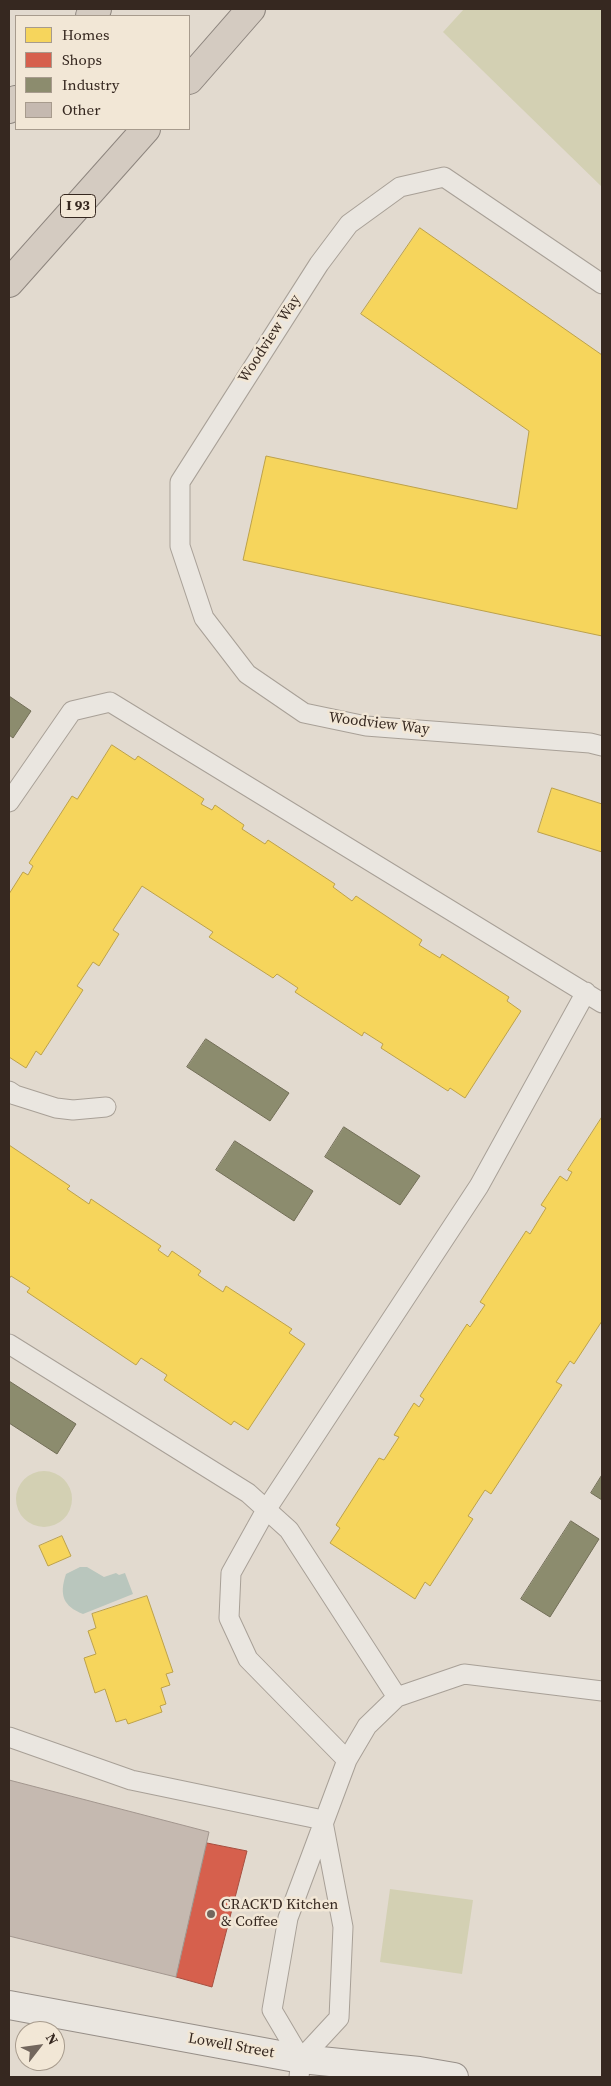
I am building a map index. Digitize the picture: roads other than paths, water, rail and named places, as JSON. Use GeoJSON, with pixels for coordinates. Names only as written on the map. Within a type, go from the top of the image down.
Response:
{"type":"FeatureCollection","features":[{"type":"Feature","properties":{"kind":"highway"},"geometry":{"type":"LineString","coordinates":[[190,79],[250,9]]}},
{"type":"Feature","properties":{"kind":"highway","name":"I 93"},"geometry":{"type":"LineString","coordinates":[[9,283],[145,130]]}},
{"type":"Feature","properties":{"kind":"main road","name":"Lowell Street"},"geometry":{"type":"LineString","coordinates":[[9,2005],[300,2068],[419,2071],[454,2077]]}},
{"type":"Feature","properties":{"kind":"lane","name":"Woodview Way"},"geometry":{"type":"LineString","coordinates":[[602,284],[444,177],[400,187],[349,224],[318,264],[180,482],[180,546],[204,618],[247,674],[304,713],[366,726],[590,743],[602,746]]}},
{"type":"Feature","properties":{"kind":"lane"},"geometry":{"type":"LineString","coordinates":[[9,802],[72,711],[110,702],[602,1003]]}},
{"type":"Feature","properties":{"kind":"lane"},"geometry":{"type":"LineString","coordinates":[[347,1760],[248,1659],[229,1618],[231,1572],[266,1510],[479,1186],[586,992]]}},
{"type":"Feature","properties":{"kind":"lane"},"geometry":{"type":"LineString","coordinates":[[9,1092],[14,1096],[56,1108],[73,1110],[106,1107]]}},
{"type":"Feature","properties":{"kind":"lane"},"geometry":{"type":"LineString","coordinates":[[9,1344],[248,1493],[289,1530],[397,1697]]}},
{"type":"Feature","properties":{"kind":"lane"},"geometry":{"type":"LineString","coordinates":[[323,1820],[343,1927],[339,2018],[300,2068],[272,2010],[288,1918],[323,1820],[347,1760],[367,1726],[397,1697],[464,1674],[602,1691]]}},
{"type":"Feature","properties":{"kind":"lane"},"geometry":{"type":"LineString","coordinates":[[9,1738],[131,1780],[323,1820]]}},
{"type":"Feature","properties":{"kind":"place","name":"CRACK'D Kitchen & Coffee"},"geometry":{"type":"Point","coordinates":[211,1914]}}]}
